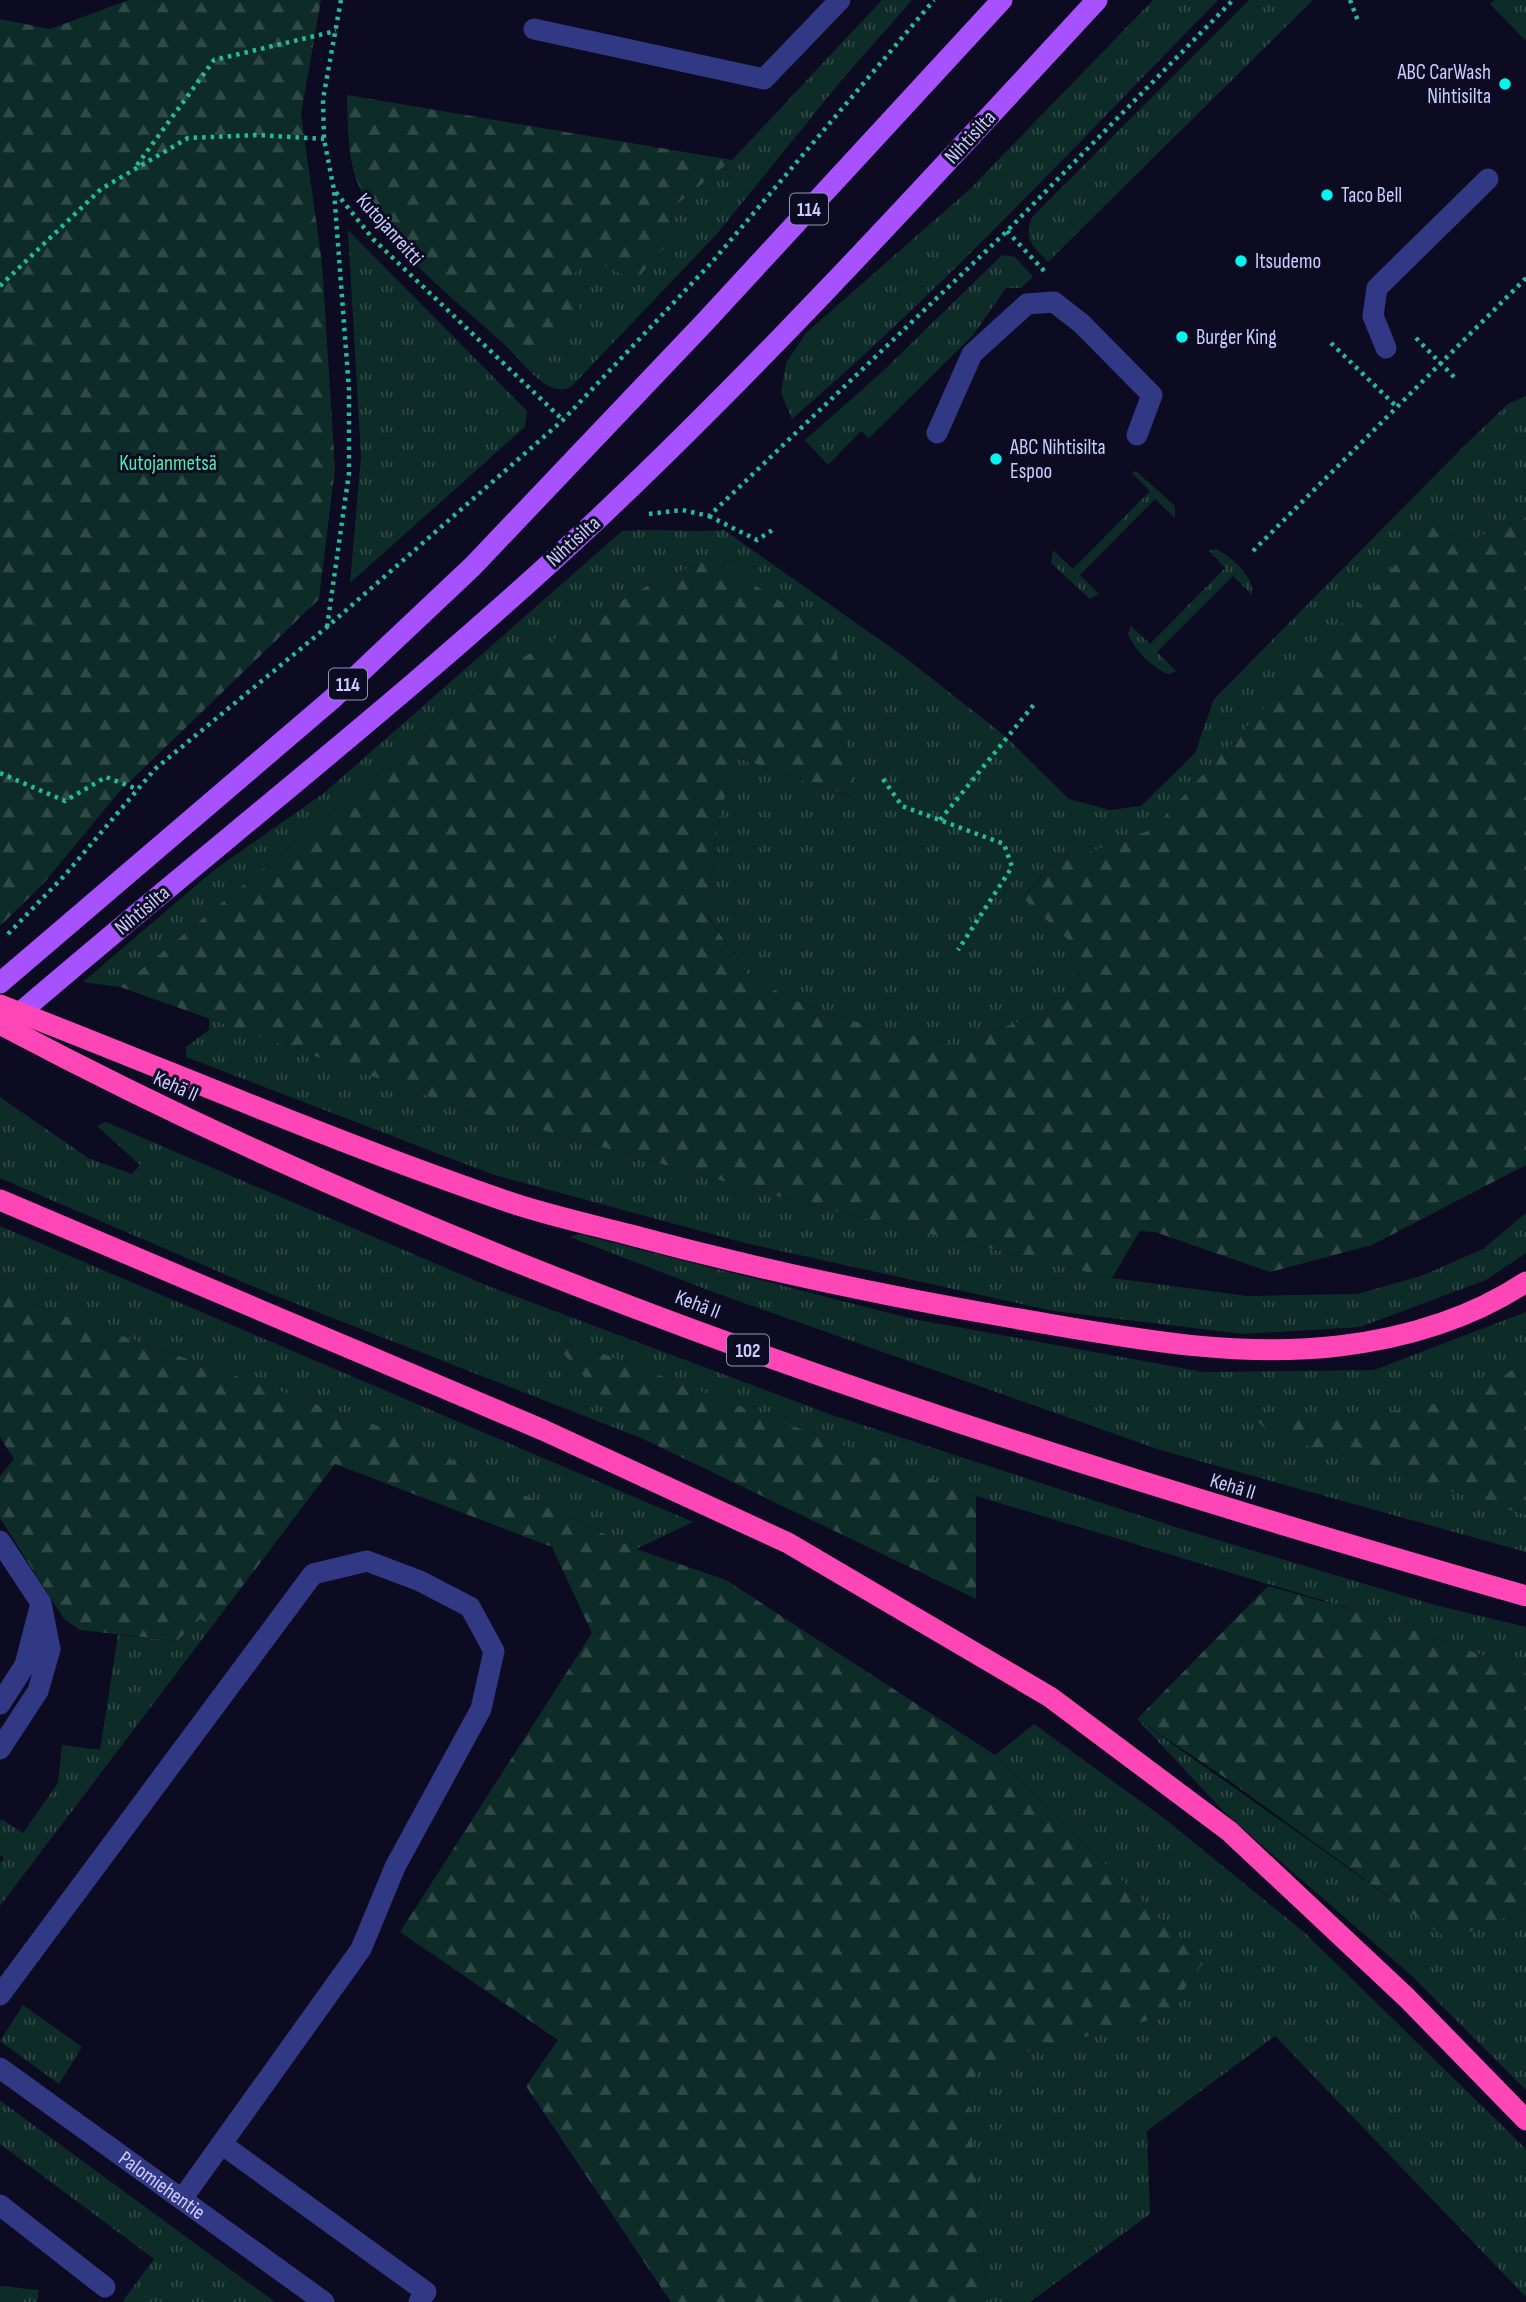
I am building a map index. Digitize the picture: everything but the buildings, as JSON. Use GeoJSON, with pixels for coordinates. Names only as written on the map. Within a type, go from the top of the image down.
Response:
{"type":"FeatureCollection","features":[{"type":"Feature","properties":{"kind":"highway"},"geometry":{"type":"LineString","coordinates":[[0,1005],[285,1118],[517,1205],[699,1253],[912,1301],[1159,1343],[1254,1349],[1336,1346],[1408,1335],[1468,1314],[1526,1282]]}},
{"type":"Feature","properties":{"kind":"highway","name":"Kehä II"},"geometry":{"type":"LineString","coordinates":[[0,1024],[123,1089],[459,1238],[737,1346],[964,1427],[1254,1518],[1526,1596]]}},
{"type":"Feature","properties":{"kind":"highway"},"geometry":{"type":"LineString","coordinates":[[0,1200],[543,1430],[788,1543],[1050,1697],[1229,1831],[1407,1998],[1526,2120]]}},
{"type":"Feature","properties":{"kind":"main road","name":"Nihtisilta"},"geometry":{"type":"LineString","coordinates":[[0,983],[331,700],[473,566],[1002,0]]}},
{"type":"Feature","properties":{"kind":"main road","name":"Nihtisilta"},"geometry":{"type":"LineString","coordinates":[[0,1030],[352,735],[503,605],[618,498],[716,405],[1097,0]]}},
{"type":"Feature","properties":{"kind":"street"},"geometry":{"type":"LineString","coordinates":[[534,29],[764,79],[840,0]]}},
{"type":"Feature","properties":{"kind":"street"},"geometry":{"type":"LineString","coordinates":[[1386,348],[1373,316],[1377,288],[1488,179]]}},
{"type":"Feature","properties":{"kind":"street"},"geometry":{"type":"LineString","coordinates":[[937,433],[972,354],[1027,304],[1054,302],[1083,324],[1152,395],[1137,435]]}},
{"type":"Feature","properties":{"kind":"street"},"geometry":{"type":"LineString","coordinates":[[0,1541],[41,1602],[50,1648],[38,1691],[0,1749]]}},
{"type":"Feature","properties":{"kind":"street"},"geometry":{"type":"LineString","coordinates":[[0,1995],[313,1574],[367,1561],[419,1581],[470,1607],[494,1651],[481,1709],[396,1867],[361,1949],[182,2199]]}},
{"type":"Feature","properties":{"kind":"street"},"geometry":{"type":"LineString","coordinates":[[0,1704],[25,1665],[41,1602]]}},
{"type":"Feature","properties":{"kind":"street","name":"Palomiehentie"},"geometry":{"type":"LineString","coordinates":[[0,2068],[324,2302]]}},
{"type":"Feature","properties":{"kind":"street"},"geometry":{"type":"LineString","coordinates":[[223,2145],[426,2292],[419,2302]]}},
{"type":"Feature","properties":{"kind":"street"},"geometry":{"type":"LineString","coordinates":[[0,2205],[106,2287]]}},
{"type":"Feature","properties":{"kind":"path","name":"Kutojanreitti"},"geometry":{"type":"LineString","coordinates":[[341,0],[323,99],[324,139],[334,190],[373,239],[563,420]]}},
{"type":"Feature","properties":{"kind":"path"},"geometry":{"type":"LineString","coordinates":[[0,942],[65,875],[155,769],[327,627],[563,420],[713,261],[934,0]]}},
{"type":"Feature","properties":{"kind":"path"},"geometry":{"type":"LineString","coordinates":[[709,516],[1007,231],[1233,0]]}},
{"type":"Feature","properties":{"kind":"path"},"geometry":{"type":"LineString","coordinates":[[1350,0],[1358,21]]}},
{"type":"Feature","properties":{"kind":"path"},"geometry":{"type":"LineString","coordinates":[[135,169],[214,60],[336,31]]}},
{"type":"Feature","properties":{"kind":"path"},"geometry":{"type":"LineString","coordinates":[[0,286],[101,189],[188,138],[259,135],[324,139]]}},
{"type":"Feature","properties":{"kind":"path"},"geometry":{"type":"LineString","coordinates":[[327,627],[349,473],[349,390],[334,190]]}},
{"type":"Feature","properties":{"kind":"path"},"geometry":{"type":"LineString","coordinates":[[1253,551],[1526,278]]}},
{"type":"Feature","properties":{"kind":"path"},"geometry":{"type":"LineString","coordinates":[[1413,334],[1455,378]]}},
{"type":"Feature","properties":{"kind":"path"},"geometry":{"type":"LineString","coordinates":[[1331,343],[1397,407]]}},
{"type":"Feature","properties":{"kind":"path"},"geometry":{"type":"LineString","coordinates":[[550,432],[575,458]]}},
{"type":"Feature","properties":{"kind":"path"},"geometry":{"type":"LineString","coordinates":[[618,498],[636,518],[657,511],[682,510],[709,516],[757,540],[774,529]]}},
{"type":"Feature","properties":{"kind":"path"},"geometry":{"type":"LineString","coordinates":[[940,821],[1036,702]]}},
{"type":"Feature","properties":{"kind":"path"},"geometry":{"type":"LineString","coordinates":[[0,773],[65,801],[106,777],[137,789]]}},
{"type":"Feature","properties":{"kind":"path"},"geometry":{"type":"LineString","coordinates":[[883,779],[902,806],[1004,844],[1012,867],[958,950]]}},
{"type":"Feature","properties":{"kind":"green space","name":"Kutojanmetsä"},"geometry":{"type":"Polygon","coordinates":[[[129,0],[321,0],[301,114],[322,263],[335,468],[319,599],[119,792],[44,883],[0,926],[0,19],[50,29],[129,0]]]}},
{"type":"Feature","properties":{"kind":"green space"},"geometry":{"type":"Polygon","coordinates":[[[882,0],[912,0],[840,82],[716,235],[572,386],[554,388],[537,378],[507,347],[535,347],[572,276],[587,256],[670,241],[672,208],[732,160],[882,0]]]}},
{"type":"Feature","properties":{"kind":"green space"},"geometry":{"type":"Polygon","coordinates":[[[1153,0],[1218,0],[956,267],[903,319],[792,419],[781,393],[786,363],[806,333],[970,189],[1153,0]]]}},
{"type":"Feature","properties":{"kind":"green space"},"geometry":{"type":"Polygon","coordinates":[[[1249,0],[1313,0],[1048,262],[1029,237],[1032,217],[1249,0]]]}},
{"type":"Feature","properties":{"kind":"green space"},"geometry":{"type":"Polygon","coordinates":[[[1495,0],[1526,0],[1526,41],[1490,4],[1495,0]]]}},
{"type":"Feature","properties":{"kind":"green space"},"geometry":{"type":"Polygon","coordinates":[[[347,95],[732,160],[672,208],[670,241],[635,281],[587,257],[572,276],[582,318],[535,347],[507,347],[424,273],[387,232],[372,210],[359,186],[352,164],[347,95]]]}},
{"type":"Feature","properties":{"kind":"green space"},"geometry":{"type":"Polygon","coordinates":[[[348,230],[527,411],[525,427],[350,583],[361,457],[348,230]]]}},
{"type":"Feature","properties":{"kind":"green space"},"geometry":{"type":"Polygon","coordinates":[[[1002,255],[1015,257],[1033,277],[1021,288],[1006,288],[973,335],[869,438],[861,431],[828,465],[805,440],[882,372],[1002,255]]]}},
{"type":"Feature","properties":{"kind":"green space"},"geometry":{"type":"Polygon","coordinates":[[[1526,396],[1526,517],[1469,540],[1431,526],[1153,830],[1051,866],[1023,897],[1079,949],[1066,1003],[956,1046],[857,1022],[791,999],[748,975],[707,914],[719,816],[738,758],[852,797],[712,558],[652,583],[508,666],[120,987],[83,982],[214,870],[324,793],[622,531],[724,530],[903,656],[1005,736],[1069,799],[1110,810],[1141,806],[1195,753],[1214,699],[1465,445],[1509,403],[1526,396]]]}},
{"type":"Feature","properties":{"kind":"green space"},"geometry":{"type":"Polygon","coordinates":[[[1136,471],[1175,506],[1175,518],[1155,499],[1080,575],[1099,594],[1090,599],[1051,563],[1053,550],[1073,569],[1150,491],[1132,473],[1136,471]]]}},
{"type":"Feature","properties":{"kind":"green space"},"geometry":{"type":"Polygon","coordinates":[[[1526,517],[1526,1165],[1372,1245],[1270,1272],[1155,1232],[1140,1231],[1112,1278],[802,1203],[462,1108],[120,987],[508,666],[652,583],[712,558],[835,636],[853,797],[738,758],[719,816],[707,915],[748,975],[791,999],[857,1022],[956,1046],[1066,1003],[1078,949],[1023,898],[1051,866],[1153,829],[1431,526],[1469,540],[1526,517]]]}},
{"type":"Feature","properties":{"kind":"green space"},"geometry":{"type":"Polygon","coordinates":[[[1216,549],[1235,562],[1246,574],[1252,595],[1233,576],[1157,652],[1176,671],[1169,674],[1157,668],[1139,652],[1128,634],[1131,626],[1150,644],[1225,568],[1209,551],[1216,549]]]}},
{"type":"Feature","properties":{"kind":"green space"},"geometry":{"type":"Polygon","coordinates":[[[209,1018],[462,1108],[802,1203],[1112,1278],[1247,1296],[1357,1294],[1421,1276],[1483,1249],[1526,1213],[1526,1253],[1486,1280],[1360,1327],[1243,1334],[1053,1311],[745,1243],[494,1175],[186,1057],[186,1047],[209,1030],[209,1018]]]}},
{"type":"Feature","properties":{"kind":"green space"},"geometry":{"type":"Polygon","coordinates":[[[0,1097],[88,1158],[132,1174],[140,1165],[97,1126],[106,1122],[488,1286],[832,1415],[1188,1531],[1435,1605],[1526,1627],[1526,1674],[1523,1670],[1371,1615],[976,1496],[588,1349],[559,1348],[641,1438],[266,1292],[0,1178],[0,1097]]]}},
{"type":"Feature","properties":{"kind":"green space"},"geometry":{"type":"Polygon","coordinates":[[[0,1226],[693,1522],[636,1549],[390,1430],[0,1293],[0,1226]]]}},
{"type":"Feature","properties":{"kind":"green space"},"geometry":{"type":"Polygon","coordinates":[[[579,1234],[913,1319],[1204,1372],[1374,1370],[1526,1312],[1526,1552],[1160,1450],[716,1293],[570,1237],[579,1234]]]}},
{"type":"Feature","properties":{"kind":"green space"},"geometry":{"type":"Polygon","coordinates":[[[0,1293],[390,1430],[636,1549],[726,1580],[995,1755],[1204,1962],[1165,2016],[986,2063],[967,2086],[988,2302],[671,2302],[526,2086],[558,2040],[400,1932],[592,1633],[552,1547],[335,1464],[213,1625],[200,1619],[177,1641],[80,1630],[64,1619],[0,1518],[0,1476],[14,1459],[0,1437],[0,1293]]]}},
{"type":"Feature","properties":{"kind":"green space"},"geometry":{"type":"Polygon","coordinates":[[[558,1348],[588,1348],[976,1496],[976,1599],[641,1438],[558,1348]]]}},
{"type":"Feature","properties":{"kind":"green space"},"geometry":{"type":"Polygon","coordinates":[[[1526,1361],[1526,1515],[1271,1434],[1251,1415],[1358,1417],[1469,1398],[1526,1361]]]}},
{"type":"Feature","properties":{"kind":"green space"},"geometry":{"type":"Polygon","coordinates":[[[1268,1586],[1371,1615],[1523,1670],[1526,1674],[1526,1909],[1448,1940],[1227,1779],[1137,1719],[1268,1586]]]}},
{"type":"Feature","properties":{"kind":"green space"},"geometry":{"type":"Polygon","coordinates":[[[200,1619],[213,1625],[0,1906],[0,1863],[4,1858],[0,1855],[0,1822],[2,1819],[23,1833],[58,1783],[62,1745],[100,1750],[118,1635],[177,1641],[200,1619]]]}},
{"type":"Feature","properties":{"kind":"green space"},"geometry":{"type":"Polygon","coordinates":[[[1137,1719],[1448,1939],[1526,1909],[1526,2090],[1413,1977],[1226,1814],[1137,1719]]]}},
{"type":"Feature","properties":{"kind":"green space"},"geometry":{"type":"Polygon","coordinates":[[[1034,1724],[1165,1819],[1305,1933],[1526,2149],[1526,2297],[1275,2036],[1147,2131],[1150,2214],[1030,2302],[988,2302],[967,2086],[985,2063],[1165,2016],[1204,1962],[995,1755],[1034,1724]]]}},
{"type":"Feature","properties":{"kind":"green space"},"geometry":{"type":"Polygon","coordinates":[[[23,2005],[82,2047],[59,2084],[0,2041],[23,2005]]]}},
{"type":"Feature","properties":{"kind":"green space"},"geometry":{"type":"Polygon","coordinates":[[[0,2101],[275,2302],[122,2302],[154,2259],[0,2144],[0,2101]]]}},
{"type":"Feature","properties":{"kind":"green space"},"geometry":{"type":"Polygon","coordinates":[[[0,2286],[39,2290],[37,2302],[0,2302],[0,2286]]]}},
{"type":"Feature","properties":{"kind":"place","name":"ABC CarWash Nihtisilta"},"geometry":{"type":"Point","coordinates":[1505,84]}},
{"type":"Feature","properties":{"kind":"place","name":"Taco Bell"},"geometry":{"type":"Point","coordinates":[1327,195]}},
{"type":"Feature","properties":{"kind":"place","name":"Itsudemo"},"geometry":{"type":"Point","coordinates":[1241,261]}},
{"type":"Feature","properties":{"kind":"place","name":"Burger King"},"geometry":{"type":"Point","coordinates":[1182,337]}},
{"type":"Feature","properties":{"kind":"place","name":"ABC Nihtisilta Espoo"},"geometry":{"type":"Point","coordinates":[996,459]}}]}
